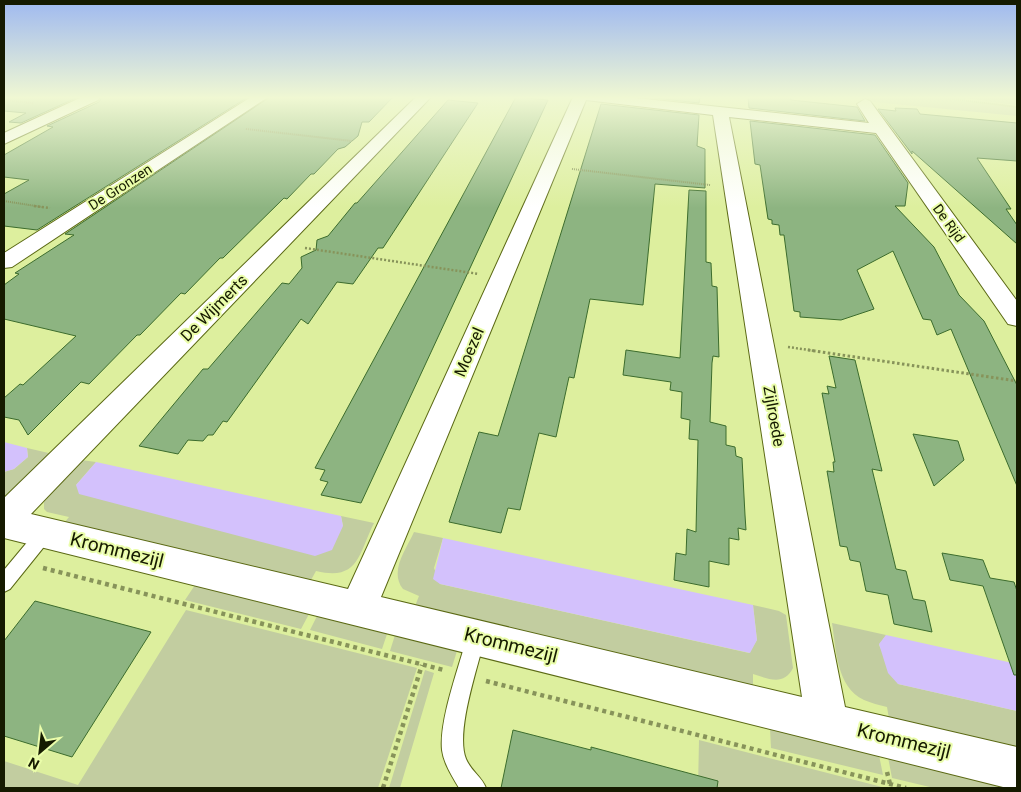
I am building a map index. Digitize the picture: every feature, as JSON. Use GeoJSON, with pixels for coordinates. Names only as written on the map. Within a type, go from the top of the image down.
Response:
{"type":"FeatureCollection","features":[{"type":"Feature","properties":{"kind":"street","name":"De Gronzen"},"geometry":{"type":"LineString","coordinates":[[4,262],[202,134]]}},
{"type":"Feature","properties":{"kind":"street","name":"De Wijmerts"},"geometry":{"type":"LineString","coordinates":[[4,521],[386,134]]}},
{"type":"Feature","properties":{"kind":"street","name":"Moezel"},"geometry":{"type":"LineString","coordinates":[[358,608],[564,134]]}},
{"type":"Feature","properties":{"kind":"street","name":"Zijlroede"},"geometry":{"type":"LineString","coordinates":[[724,134],[827,722]]}},
{"type":"Feature","properties":{"kind":"street","name":"De Rijd"},"geometry":{"type":"LineString","coordinates":[[885,134],[1017,318]]}},
{"type":"Feature","properties":{"kind":"street","name":"Krommezijl"},"geometry":{"type":"LineString","coordinates":[[4,521],[1017,768]]}},
{"type":"Feature","properties":{"kind":"lane"},"geometry":{"type":"LineString","coordinates":[[4,583],[45,532]]}},
{"type":"Feature","properties":{"kind":"lane"},"geometry":{"type":"LineString","coordinates":[[475,788],[468,782],[458,767],[453,751],[452,734],[476,636]]}},
{"type":"Feature","properties":{"kind":"path"},"geometry":{"type":"LineString","coordinates":[[296,134],[377,143]]}},
{"type":"Feature","properties":{"kind":"path"},"geometry":{"type":"LineString","coordinates":[[550,167],[733,187]]}},
{"type":"Feature","properties":{"kind":"path"},"geometry":{"type":"LineString","coordinates":[[4,201],[80,213]]}},
{"type":"Feature","properties":{"kind":"path"},"geometry":{"type":"LineString","coordinates":[[277,244],[502,277]]}},
{"type":"Feature","properties":{"kind":"path"},"geometry":{"type":"LineString","coordinates":[[761,343],[1017,381]]}},
{"type":"Feature","properties":{"kind":"path"},"geometry":{"type":"LineString","coordinates":[[383,788],[422,665]]}},
{"type":"Feature","properties":{"kind":"green space"},"geometry":{"type":"Polygon","coordinates":[[[27,448],[53,454],[15,490],[4,496],[4,472],[14,469],[28,457],[27,448]]]}},
{"type":"Feature","properties":{"kind":"green space"},"geometry":{"type":"Polygon","coordinates":[[[81,460],[96,462],[76,485],[343,526],[341,516],[374,523],[360,555],[349,569],[330,573],[316,571],[311,580],[64,523],[69,517],[47,512],[44,509],[44,502],[81,460]]]}},
{"type":"Feature","properties":{"kind":"green space"},"geometry":{"type":"Polygon","coordinates":[[[414,532],[443,538],[434,568],[440,584],[749,653],[757,640],[753,605],[779,611],[786,615],[793,668],[785,677],[776,680],[753,674],[753,686],[415,606],[419,596],[403,589],[398,575],[400,560],[414,532]]]}},
{"type":"Feature","properties":{"kind":"green space"},"geometry":{"type":"Polygon","coordinates":[[[195,585],[309,614],[301,629],[185,600],[195,585]]]}},
{"type":"Feature","properties":{"kind":"green space"},"geometry":{"type":"Polygon","coordinates":[[[186,610],[417,668],[378,788],[4,788],[4,761],[78,785],[186,610]]]}},
{"type":"Feature","properties":{"kind":"green space"},"geometry":{"type":"Polygon","coordinates":[[[317,616],[387,634],[382,649],[310,630],[317,616]]]}},
{"type":"Feature","properties":{"kind":"green space"},"geometry":{"type":"Polygon","coordinates":[[[832,623],[886,635],[879,645],[898,684],[1017,711],[1017,749],[889,719],[887,707],[864,700],[848,686],[836,655],[832,623]]]}},
{"type":"Feature","properties":{"kind":"green space"},"geometry":{"type":"Polygon","coordinates":[[[395,635],[457,651],[452,667],[390,651],[395,635]]]}},
{"type":"Feature","properties":{"kind":"green space"},"geometry":{"type":"Polygon","coordinates":[[[425,670],[434,673],[400,788],[389,788],[425,670]]]}},
{"type":"Feature","properties":{"kind":"green space"},"geometry":{"type":"Polygon","coordinates":[[[770,728],[879,755],[883,775],[771,748],[770,728]]]}},
{"type":"Feature","properties":{"kind":"green space"},"geometry":{"type":"Polygon","coordinates":[[[699,740],[886,788],[698,788],[699,740]]]}},
{"type":"Feature","properties":{"kind":"green space"},"geometry":{"type":"Polygon","coordinates":[[[888,757],[1011,788],[934,788],[892,778],[888,757]]]}},
{"type":"Feature","properties":{"kind":"shaded area"},"geometry":{"type":"Polygon","coordinates":[[[4,442],[27,448],[28,457],[14,469],[4,472],[4,442]]]}},
{"type":"Feature","properties":{"kind":"shaded area"},"geometry":{"type":"Polygon","coordinates":[[[96,462],[341,516],[343,526],[332,550],[315,556],[79,494],[76,485],[96,462]]]}},
{"type":"Feature","properties":{"kind":"shaded area"},"geometry":{"type":"Polygon","coordinates":[[[443,538],[753,605],[757,640],[750,653],[440,584],[433,579],[443,538]]]}},
{"type":"Feature","properties":{"kind":"shaded area"},"geometry":{"type":"Polygon","coordinates":[[[886,635],[1017,664],[1017,711],[898,684],[888,673],[879,644],[886,635]]]}},
{"type":"Feature","properties":{"kind":"building"},"geometry":{"type":"Polygon","coordinates":[[[41,134],[189,134],[37,230],[4,226],[4,194],[29,180],[4,177],[4,155],[41,134]]]}},
{"type":"Feature","properties":{"kind":"building"},"geometry":{"type":"Polygon","coordinates":[[[215,134],[359,134],[345,147],[338,149],[287,199],[284,198],[185,294],[181,293],[89,384],[81,382],[28,435],[19,420],[4,417],[4,398],[20,384],[23,385],[76,336],[4,319],[4,285],[19,274],[15,273],[74,235],[65,234],[215,134]]]}},
{"type":"Feature","properties":{"kind":"building"},"geometry":{"type":"Polygon","coordinates":[[[418,134],[458,134],[383,248],[378,248],[353,284],[337,282],[308,324],[301,319],[227,422],[223,421],[213,435],[208,435],[203,441],[188,440],[178,454],[139,446],[203,369],[208,369],[282,283],[289,284],[302,268],[301,257],[316,250],[317,240],[328,236],[355,203],[418,134]]]}},
{"type":"Feature","properties":{"kind":"building"},"geometry":{"type":"Polygon","coordinates":[[[496,134],[532,134],[361,503],[321,495],[328,482],[320,480],[325,470],[315,468],[496,134]]]}},
{"type":"Feature","properties":{"kind":"building"},"geometry":{"type":"Polygon","coordinates":[[[592,134],[698,134],[697,146],[705,149],[705,188],[655,184],[643,305],[590,299],[574,378],[569,377],[556,437],[539,433],[520,510],[508,508],[501,533],[449,522],[479,432],[498,436],[592,134]]]}},
{"type":"Feature","properties":{"kind":"building"},"geometry":{"type":"Polygon","coordinates":[[[752,134],[875,135],[908,183],[905,206],[895,206],[934,247],[959,295],[984,321],[1017,385],[1017,486],[951,329],[937,335],[931,320],[923,319],[893,251],[857,270],[874,309],[841,320],[800,317],[800,312],[794,311],[784,235],[780,235],[779,225],[772,224],[772,220],[768,219],[760,165],[755,164],[752,134]]]}},
{"type":"Feature","properties":{"kind":"building"},"geometry":{"type":"Polygon","coordinates":[[[897,134],[1017,134],[1017,161],[977,158],[1011,209],[1006,209],[1017,225],[1017,244],[912,151],[912,154],[897,134]]]}},
{"type":"Feature","properties":{"kind":"building"},"geometry":{"type":"Polygon","coordinates":[[[689,190],[706,191],[706,262],[711,263],[712,286],[717,287],[719,357],[713,356],[712,363],[710,422],[726,426],[726,445],[735,447],[736,456],[742,458],[746,530],[738,528],[739,540],[729,538],[729,565],[709,561],[709,587],[674,580],[676,553],[686,555],[687,529],[696,532],[698,440],[689,439],[690,420],[681,418],[682,392],[670,390],[671,382],[623,375],[626,350],[680,358],[689,190]]]}},
{"type":"Feature","properties":{"kind":"building"},"geometry":{"type":"Polygon","coordinates":[[[829,356],[855,360],[882,471],[872,469],[896,569],[906,571],[913,599],[925,601],[932,632],[894,624],[888,595],[866,591],[860,562],[850,560],[847,547],[840,546],[827,471],[834,472],[833,462],[835,462],[822,393],[829,394],[827,386],[836,388],[829,356]]]}},
{"type":"Feature","properties":{"kind":"building"},"geometry":{"type":"Polygon","coordinates":[[[913,434],[958,441],[964,460],[934,486],[913,434]]]}},
{"type":"Feature","properties":{"kind":"building"},"geometry":{"type":"Polygon","coordinates":[[[942,553],[983,560],[990,578],[1014,582],[1017,591],[1017,675],[1014,675],[983,586],[950,580],[942,553]]]}},
{"type":"Feature","properties":{"kind":"building"},"geometry":{"type":"Polygon","coordinates":[[[35,601],[151,632],[72,757],[4,736],[4,641],[35,601]]]}},
{"type":"Feature","properties":{"kind":"building"},"geometry":{"type":"Polygon","coordinates":[[[513,730],[591,750],[591,747],[718,781],[717,788],[501,788],[513,730]]]}}]}
